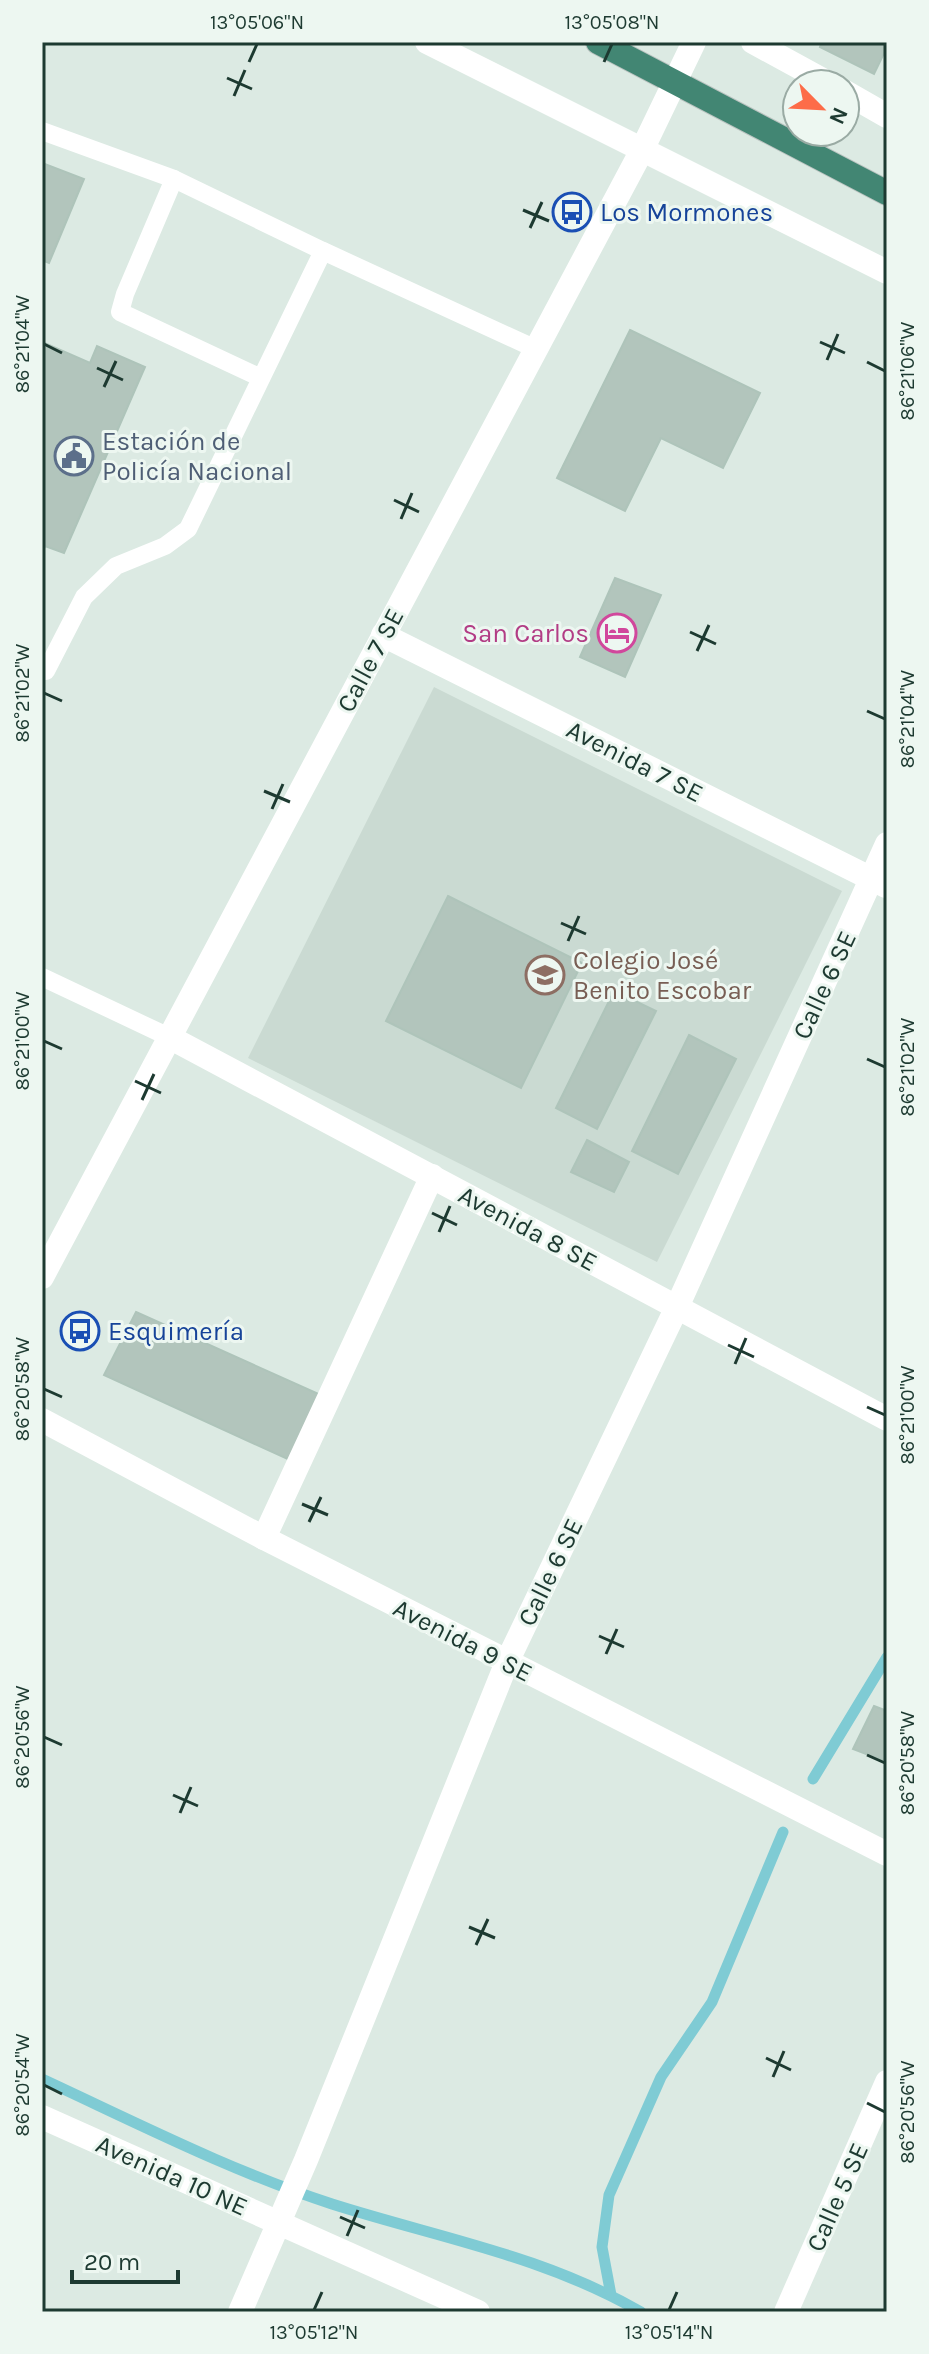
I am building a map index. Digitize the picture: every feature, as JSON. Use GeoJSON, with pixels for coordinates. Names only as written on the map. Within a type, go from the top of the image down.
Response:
{"type":"FeatureCollection","features":[{"type":"Feature","properties":{"kind":"highway"},"geometry":{"type":"LineString","coordinates":[[598,42],[887,193]]}},
{"type":"Feature","properties":{"kind":"street"},"geometry":{"type":"LineString","coordinates":[[427,42],[641,152],[887,272]]}},
{"type":"Feature","properties":{"kind":"street","name":"Calle 7 SE"},"geometry":{"type":"LineString","coordinates":[[42,1277],[641,152],[694,42]]}},
{"type":"Feature","properties":{"kind":"street"},"geometry":{"type":"LineString","coordinates":[[753,42],[801,68]]}},
{"type":"Feature","properties":{"kind":"street"},"geometry":{"type":"LineString","coordinates":[[861,101],[887,116]]}},
{"type":"Feature","properties":{"kind":"street","name":"Avenida 7 SE"},"geometry":{"type":"LineString","coordinates":[[383,635],[880,883]]}},
{"type":"Feature","properties":{"kind":"street","name":"Calle 6 SE"},"geometry":{"type":"LineString","coordinates":[[240,2312],[306,2160],[507,1662],[880,883],[887,844]]}},
{"type":"Feature","properties":{"kind":"street","name":"Avenida 8 SE"},"geometry":{"type":"LineString","coordinates":[[169,1037],[887,1419]]}},
{"type":"Feature","properties":{"kind":"street"},"geometry":{"type":"LineString","coordinates":[[264,1538],[432,1176]]}},
{"type":"Feature","properties":{"kind":"street","name":"Avenida 9 SE"},"geometry":{"type":"LineString","coordinates":[[42,1420],[264,1538],[887,1854]]}},
{"type":"Feature","properties":{"kind":"street","name":"Calle 5 SE"},"geometry":{"type":"LineString","coordinates":[[786,2312],[887,2082]]}},
{"type":"Feature","properties":{"kind":"street","name":"Avenida 10 NE"},"geometry":{"type":"LineString","coordinates":[[42,2117],[281,2217],[478,2312]]}},
{"type":"Feature","properties":{"kind":"lane"},"geometry":{"type":"LineString","coordinates":[[42,131],[174,179],[536,349]]}},
{"type":"Feature","properties":{"kind":"lane"},"geometry":{"type":"LineString","coordinates":[[174,179],[120,312],[261,378]]}},
{"type":"Feature","properties":{"kind":"lane"},"geometry":{"type":"LineString","coordinates":[[46,671],[84,597],[116,566],[165,546],[188,529],[323,251]]}},
{"type":"Feature","properties":{"kind":"lane"},"geometry":{"type":"LineString","coordinates":[[42,977],[169,1037]]}},
{"type":"Feature","properties":{"kind":"shaded area","name":"Colegio José Benito Escobar"},"geometry":{"type":"Polygon","coordinates":[[[434,687],[842,891],[657,1262],[248,1058],[434,687]]]}},
{"type":"Feature","properties":{"kind":"building"},"geometry":{"type":"Polygon","coordinates":[[[822,42],[887,42],[887,47],[874,74],[820,47],[822,42]]]}},
{"type":"Feature","properties":{"kind":"building"},"geometry":{"type":"Polygon","coordinates":[[[42,163],[84,179],[49,263],[42,260],[42,163]]]}},
{"type":"Feature","properties":{"kind":"building"},"geometry":{"type":"Polygon","coordinates":[[[630,330],[760,393],[723,468],[661,438],[625,511],[557,478],[630,330]]]}},
{"type":"Feature","properties":{"kind":"building","name":"Estación de Policía Nacional"},"geometry":{"type":"Polygon","coordinates":[[[42,342],[90,363],[97,346],[145,367],[64,553],[45,546],[42,553],[42,342]]]}},
{"type":"Feature","properties":{"kind":"building","name":"San Carlos"},"geometry":{"type":"Polygon","coordinates":[[[615,578],[661,595],[625,677],[580,657],[615,578]]]}},
{"type":"Feature","properties":{"kind":"building"},"geometry":{"type":"Polygon","coordinates":[[[448,896],[582,963],[521,1088],[386,1021],[448,896]]]}},
{"type":"Feature","properties":{"kind":"building"},"geometry":{"type":"Polygon","coordinates":[[[614,991],[656,1011],[597,1129],[556,1108],[614,991]]]}},
{"type":"Feature","properties":{"kind":"building"},"geometry":{"type":"Polygon","coordinates":[[[689,1035],[736,1059],[678,1174],[632,1151],[689,1035]]]}},
{"type":"Feature","properties":{"kind":"building"},"geometry":{"type":"Polygon","coordinates":[[[587,1140],[629,1162],[614,1192],[571,1172],[587,1140]]]}},
{"type":"Feature","properties":{"kind":"building"},"geometry":{"type":"Polygon","coordinates":[[[136,1312],[323,1396],[292,1461],[104,1375],[136,1312]]]}},
{"type":"Feature","properties":{"kind":"building"},"geometry":{"type":"Polygon","coordinates":[[[874,1706],[887,1711],[887,1762],[853,1749],[874,1706]]]}},
{"type":"Feature","properties":{"kind":"waterway"},"geometry":{"type":"LineString","coordinates":[[813,1779],[887,1657]]}},
{"type":"Feature","properties":{"kind":"waterway"},"geometry":{"type":"LineString","coordinates":[[611,2295],[602,2247],[609,2195],[661,2077],[712,2002],[783,1832]]}},
{"type":"Feature","properties":{"kind":"waterway"},"geometry":{"type":"LineString","coordinates":[[42,2079],[258,2177],[332,2204],[528,2262],[604,2292],[641,2312]]}},
{"type":"Feature","properties":{"kind":"place","name":"Los Mormones"},"geometry":{"type":"Point","coordinates":[572,212]}},
{"type":"Feature","properties":{"kind":"place","name":"Estación de Policía Nacional"},"geometry":{"type":"Point","coordinates":[74,456]}},
{"type":"Feature","properties":{"kind":"place","name":"San Carlos"},"geometry":{"type":"Point","coordinates":[617,633]}},
{"type":"Feature","properties":{"kind":"place","name":"Colegio José Benito Escobar"},"geometry":{"type":"Point","coordinates":[545,975]}},
{"type":"Feature","properties":{"kind":"place","name":"Esquimería"},"geometry":{"type":"Point","coordinates":[80,1331]}}]}
